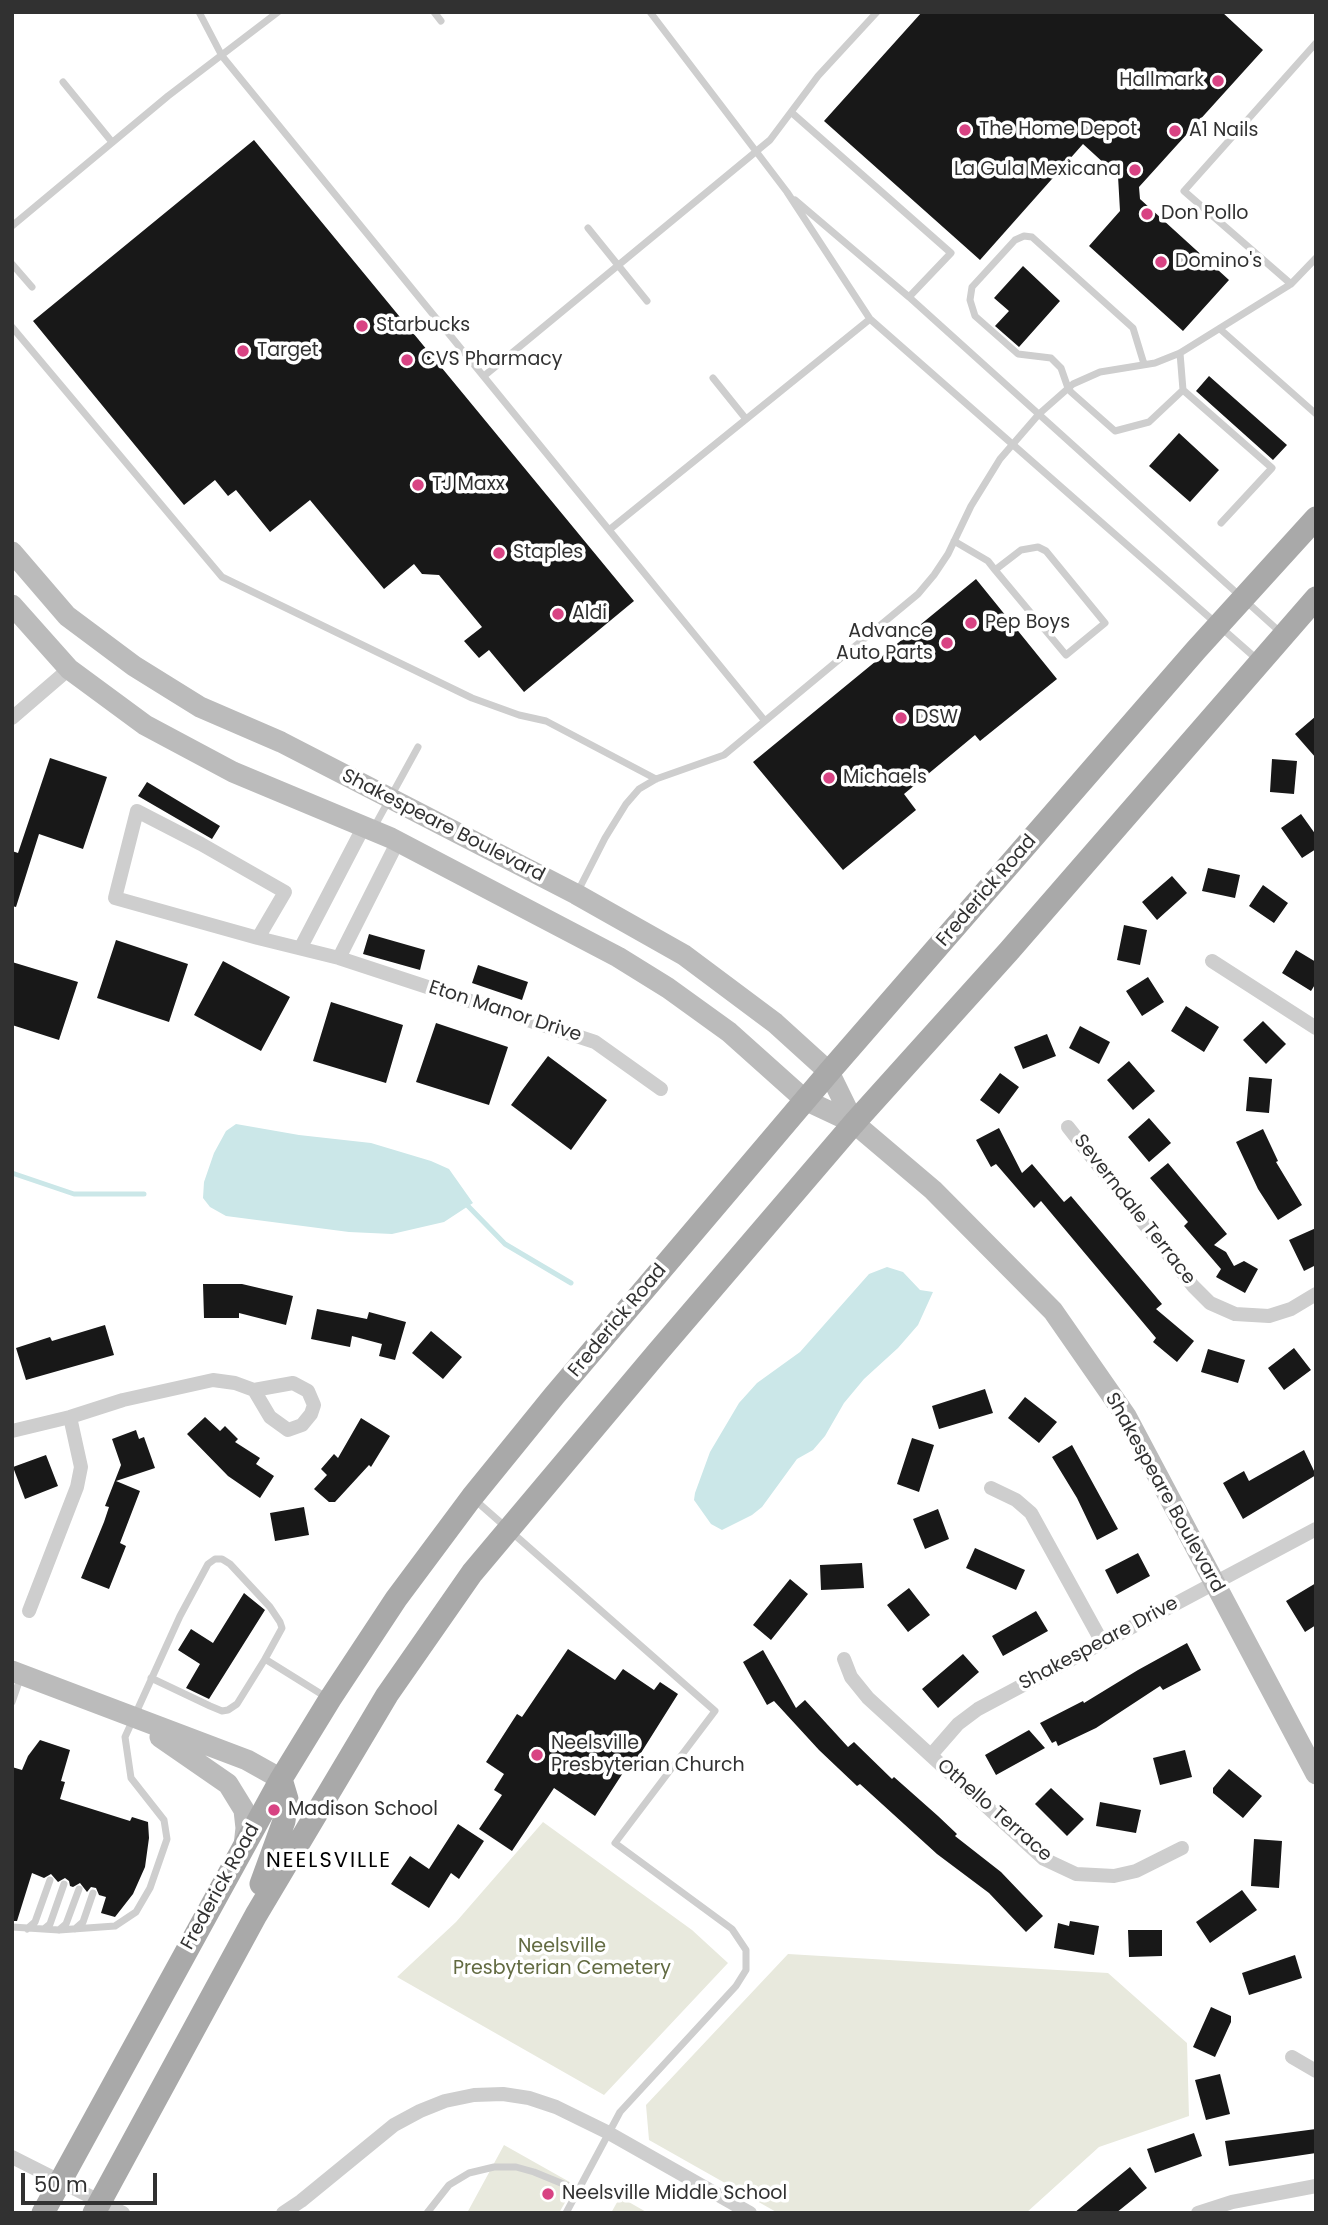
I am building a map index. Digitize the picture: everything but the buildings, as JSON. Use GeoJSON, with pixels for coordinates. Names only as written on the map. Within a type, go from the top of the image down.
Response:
{"type":"FeatureCollection","features":[{"type":"Feature","properties":{"kind":"main road","name":"Frederick Road"},"geometry":{"type":"LineString","coordinates":[[43,2213],[281,1779],[396,1599],[472,1497],[563,1385],[829,1072],[1218,626],[1316,518]]}},
{"type":"Feature","properties":{"kind":"main road"},"geometry":{"type":"LineString","coordinates":[[97,2207],[256,1915],[387,1695],[472,1573],[854,1123],[1009,951],[1316,598]]}},
{"type":"Feature","properties":{"kind":"main road"},"geometry":{"type":"LineString","coordinates":[[256,1915],[259,1888],[284,1821],[287,1799],[281,1779]]}},
{"type":"Feature","properties":{"kind":"street","name":"Shakespeare Boulevard"},"geometry":{"type":"LineString","coordinates":[[12,552],[67,615],[134,666],[200,707],[281,743],[576,894],[650,934],[720,980],[775,1023],[829,1072],[854,1123]]}},
{"type":"Feature","properties":{"kind":"street","name":"Shakespeare Boulevard"},"geometry":{"type":"LineString","coordinates":[[12,605],[69,669],[145,724],[233,772],[398,841],[565,928],[668,988],[729,1032],[806,1100],[854,1123],[933,1190],[1053,1311],[1126,1416],[1316,1774]]}},
{"type":"Feature","properties":{"kind":"street"},"geometry":{"type":"LineString","coordinates":[[12,718],[69,669]]}},
{"type":"Feature","properties":{"kind":"street","name":"Eton Manor Drive"},"geometry":{"type":"LineString","coordinates":[[258,938],[285,892],[138,811],[115,898],[258,938],[339,958],[595,1042],[661,1089]]}},
{"type":"Feature","properties":{"kind":"street"},"geometry":{"type":"LineString","coordinates":[[301,947],[368,828]]}},
{"type":"Feature","properties":{"kind":"street"},"geometry":{"type":"LineString","coordinates":[[339,958],[398,841]]}},
{"type":"Feature","properties":{"kind":"street"},"geometry":{"type":"LineString","coordinates":[[1212,961],[1316,1028]]}},
{"type":"Feature","properties":{"kind":"street","name":"Severndale Terrace"},"geometry":{"type":"LineString","coordinates":[[1068,1127],[1193,1286],[1210,1303],[1236,1314],[1269,1316],[1291,1309],[1316,1294]]}},
{"type":"Feature","properties":{"kind":"street"},"geometry":{"type":"LineString","coordinates":[[12,1431],[70,1417],[123,1400],[213,1380],[235,1383],[254,1390]]}},
{"type":"Feature","properties":{"kind":"street"},"geometry":{"type":"LineString","coordinates":[[29,1611],[77,1487],[81,1467],[70,1417]]}},
{"type":"Feature","properties":{"kind":"street"},"geometry":{"type":"LineString","coordinates":[[991,1488],[1016,1500],[1031,1513],[1102,1642]]}},
{"type":"Feature","properties":{"kind":"street","name":"Shakespeare Drive"},"geometry":{"type":"LineString","coordinates":[[931,1755],[958,1724],[978,1709],[1316,1529]]}},
{"type":"Feature","properties":{"kind":"street","name":"Othello Terrace"},"geometry":{"type":"LineString","coordinates":[[845,1659],[851,1677],[868,1698],[1044,1859],[1076,1874],[1114,1876],[1136,1871],[1182,1848]]}},
{"type":"Feature","properties":{"kind":"street"},"geometry":{"type":"LineString","coordinates":[[17,1673],[247,1760],[281,1779]]}},
{"type":"Feature","properties":{"kind":"street"},"geometry":{"type":"LineString","coordinates":[[132,1718],[228,1784],[244,1810],[244,1846]]}},
{"type":"Feature","properties":{"kind":"street"},"geometry":{"type":"LineString","coordinates":[[1292,2057],[1316,2071]]}},
{"type":"Feature","properties":{"kind":"street"},"geometry":{"type":"LineString","coordinates":[[283,2213],[394,2125],[445,2101],[474,2095],[503,2094],[530,2098],[556,2107],[607,2132],[750,2213]]}},
{"type":"Feature","properties":{"kind":"street"},"geometry":{"type":"LineString","coordinates":[[12,2157],[59,2180],[97,2207],[122,2213]]}},
{"type":"Feature","properties":{"kind":"street"},"geometry":{"type":"LineString","coordinates":[[1198,2213],[1232,2202],[1316,2186]]}},
{"type":"Feature","properties":{"kind":"lane"},"geometry":{"type":"LineString","coordinates":[[199,12],[222,56],[765,721]]}},
{"type":"Feature","properties":{"kind":"lane"},"geometry":{"type":"LineString","coordinates":[[12,226],[112,142],[278,12]]}},
{"type":"Feature","properties":{"kind":"lane"},"geometry":{"type":"LineString","coordinates":[[434,12],[441,21]]}},
{"type":"Feature","properties":{"kind":"lane"},"geometry":{"type":"LineString","coordinates":[[650,12],[787,192],[870,318],[1260,662]]}},
{"type":"Feature","properties":{"kind":"lane"},"geometry":{"type":"LineString","coordinates":[[484,376],[756,152],[770,139],[818,76],[877,12]]}},
{"type":"Feature","properties":{"kind":"lane"},"geometry":{"type":"LineString","coordinates":[[1291,284],[1184,191],[1316,43]]}},
{"type":"Feature","properties":{"kind":"lane"},"geometry":{"type":"LineString","coordinates":[[63,82],[112,142]]}},
{"type":"Feature","properties":{"kind":"lane"},"geometry":{"type":"LineString","coordinates":[[791,112],[951,253],[909,297]]}},
{"type":"Feature","properties":{"kind":"lane"},"geometry":{"type":"LineString","coordinates":[[787,192],[909,297],[1283,635]]}},
{"type":"Feature","properties":{"kind":"lane"},"geometry":{"type":"LineString","coordinates":[[588,229],[647,301]]}},
{"type":"Feature","properties":{"kind":"lane"},"geometry":{"type":"LineString","coordinates":[[1144,364],[1133,328],[1032,237],[1024,236],[1015,240],[972,287],[970,300],[975,316],[1018,354],[1051,358],[1061,368],[1068,388],[1115,431],[1149,422],[1183,390]]}},
{"type":"Feature","properties":{"kind":"lane"},"geometry":{"type":"LineString","coordinates":[[576,894],[626,804],[639,789],[656,779],[724,755],[918,594],[934,575],[1000,459],[1039,414],[1068,388],[1088,376],[1180,354],[1291,284],[1316,258]]}},
{"type":"Feature","properties":{"kind":"lane"},"geometry":{"type":"LineString","coordinates":[[12,264],[32,287]]}},
{"type":"Feature","properties":{"kind":"lane"},"geometry":{"type":"LineString","coordinates":[[608,530],[870,318]]}},
{"type":"Feature","properties":{"kind":"lane"},"geometry":{"type":"LineString","coordinates":[[12,327],[222,577],[472,698],[519,715],[546,721],[656,779]]}},
{"type":"Feature","properties":{"kind":"lane"},"geometry":{"type":"LineString","coordinates":[[1220,329],[1316,414]]}},
{"type":"Feature","properties":{"kind":"lane"},"geometry":{"type":"LineString","coordinates":[[1180,354],[1183,390],[1272,468],[1221,523]]}},
{"type":"Feature","properties":{"kind":"lane"},"geometry":{"type":"LineString","coordinates":[[713,379],[746,419]]}},
{"type":"Feature","properties":{"kind":"lane"},"geometry":{"type":"LineString","coordinates":[[954,541],[988,561],[995,570],[1066,655],[1105,624],[1046,551],[1038,547],[1021,550],[995,570]]}},
{"type":"Feature","properties":{"kind":"lane"},"geometry":{"type":"LineString","coordinates":[[368,828],[390,799],[418,747]]}},
{"type":"Feature","properties":{"kind":"lane"},"geometry":{"type":"LineString","coordinates":[[472,1497],[715,1711],[615,1843],[732,1929],[746,1950],[746,1970],[736,1986],[620,2112],[566,2213]]}},
{"type":"Feature","properties":{"kind":"lane"},"geometry":{"type":"LineString","coordinates":[[12,1927],[59,1930],[115,1926],[136,1912],[150,1888],[167,1839],[164,1820],[131,1778],[125,1737],[132,1718],[180,1616],[208,1564],[215,1559],[222,1559],[230,1564],[281,1622],[282,1628],[265,1659],[237,1704],[228,1710],[222,1711],[151,1678]]}},
{"type":"Feature","properties":{"kind":"lane"},"geometry":{"type":"LineString","coordinates":[[265,1659],[330,1699]]}},
{"type":"Feature","properties":{"kind":"lane"},"geometry":{"type":"LineString","coordinates":[[12,1702],[17,1673]]}},
{"type":"Feature","properties":{"kind":"lane"},"geometry":{"type":"LineString","coordinates":[[27,1929],[35,1922],[50,1880]]}},
{"type":"Feature","properties":{"kind":"lane"},"geometry":{"type":"LineString","coordinates":[[43,1930],[50,1924],[64,1884]]}},
{"type":"Feature","properties":{"kind":"lane"},"geometry":{"type":"LineString","coordinates":[[59,1930],[66,1924],[79,1889]]}},
{"type":"Feature","properties":{"kind":"lane"},"geometry":{"type":"LineString","coordinates":[[75,1929],[83,1922],[93,1893]]}},
{"type":"Feature","properties":{"kind":"lane"},"geometry":{"type":"LineString","coordinates":[[427,2213],[449,2185],[470,2173],[494,2167],[516,2167],[542,2174],[578,2190]]}},
{"type":"Feature","properties":{"kind":"green space","name":"Neelsville Presbyterian Cemetery"},"geometry":{"type":"Polygon","coordinates":[[[543,1822],[692,1930],[728,1963],[604,2095],[397,1977],[456,1922],[543,1822]]]}},
{"type":"Feature","properties":{"kind":"green space"},"geometry":{"type":"Polygon","coordinates":[[[788,1954],[1108,1973],[1187,2043],[1189,2116],[1099,2147],[1026,2213],[778,2213],[649,2140],[646,2105],[788,1954]]]}},
{"type":"Feature","properties":{"kind":"green space"},"geometry":{"type":"Polygon","coordinates":[[[504,2145],[575,2185],[559,2213],[467,2213],[504,2145]]]}},
{"type":"Feature","properties":{"kind":"green space"},"geometry":{"type":"Polygon","coordinates":[[[620,2197],[648,2213],[611,2213],[620,2197]]]}},
{"type":"Feature","properties":{"kind":"water"},"geometry":{"type":"Polygon","coordinates":[[[236,1124],[299,1135],[371,1143],[431,1161],[449,1169],[473,1203],[444,1222],[392,1234],[349,1232],[226,1216],[210,1207],[203,1198],[204,1182],[214,1153],[226,1131],[236,1124]]]}},
{"type":"Feature","properties":{"kind":"water"},"geometry":{"type":"Polygon","coordinates":[[[887,1267],[903,1272],[920,1290],[933,1292],[918,1325],[898,1348],[864,1379],[844,1403],[825,1436],[813,1450],[797,1459],[762,1507],[722,1530],[711,1524],[694,1500],[695,1493],[710,1452],[739,1403],[757,1383],[800,1352],[869,1274],[887,1267]]]}},
{"type":"Feature","properties":{"kind":"waterway"},"geometry":{"type":"LineString","coordinates":[[12,1173],[74,1194],[144,1194]]}},
{"type":"Feature","properties":{"kind":"waterway"},"geometry":{"type":"LineString","coordinates":[[468,1206],[505,1244],[571,1283]]}},
{"type":"Feature","properties":{"kind":"place","name":"Hallmark"},"geometry":{"type":"Point","coordinates":[1218,81]}},
{"type":"Feature","properties":{"kind":"place","name":"The Home Depot"},"geometry":{"type":"Point","coordinates":[965,130]}},
{"type":"Feature","properties":{"kind":"place","name":"A1 Nails"},"geometry":{"type":"Point","coordinates":[1175,131]}},
{"type":"Feature","properties":{"kind":"place","name":"La Gula Mexicana"},"geometry":{"type":"Point","coordinates":[1135,170]}},
{"type":"Feature","properties":{"kind":"place","name":"Don Pollo"},"geometry":{"type":"Point","coordinates":[1147,214]}},
{"type":"Feature","properties":{"kind":"place","name":"Domino's"},"geometry":{"type":"Point","coordinates":[1161,262]}},
{"type":"Feature","properties":{"kind":"place","name":"Starbucks"},"geometry":{"type":"Point","coordinates":[362,326]}},
{"type":"Feature","properties":{"kind":"place","name":"Target"},"geometry":{"type":"Point","coordinates":[243,351]}},
{"type":"Feature","properties":{"kind":"place","name":"CVS Pharmacy"},"geometry":{"type":"Point","coordinates":[407,360]}},
{"type":"Feature","properties":{"kind":"place","name":"TJ Maxx"},"geometry":{"type":"Point","coordinates":[418,485]}},
{"type":"Feature","properties":{"kind":"place","name":"Staples"},"geometry":{"type":"Point","coordinates":[499,553]}},
{"type":"Feature","properties":{"kind":"place","name":"Aldi"},"geometry":{"type":"Point","coordinates":[558,614]}},
{"type":"Feature","properties":{"kind":"place","name":"Pep Boys"},"geometry":{"type":"Point","coordinates":[971,623]}},
{"type":"Feature","properties":{"kind":"place","name":"Advance Auto Parts"},"geometry":{"type":"Point","coordinates":[947,643]}},
{"type":"Feature","properties":{"kind":"place","name":"DSW"},"geometry":{"type":"Point","coordinates":[901,718]}},
{"type":"Feature","properties":{"kind":"place","name":"Michaels"},"geometry":{"type":"Point","coordinates":[829,778]}},
{"type":"Feature","properties":{"kind":"place","name":"Neelsville Presbyterian Church"},"geometry":{"type":"Point","coordinates":[537,1755]}},
{"type":"Feature","properties":{"kind":"place","name":"Madison School"},"geometry":{"type":"Point","coordinates":[274,1810]}},
{"type":"Feature","properties":{"kind":"place","name":"Neelsville Middle School"},"geometry":{"type":"Point","coordinates":[548,2194]}},
{"type":"Feature","properties":{"kind":"district","name":"NEELSVILLE"},"geometry":{"type":"Point","coordinates":[329,1862]}}]}
